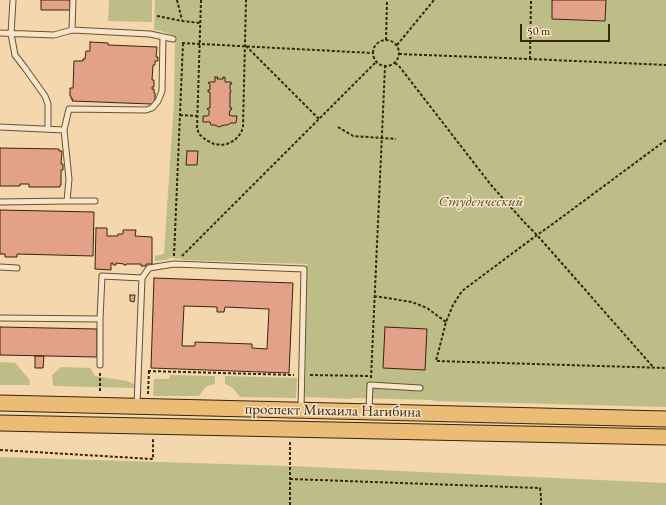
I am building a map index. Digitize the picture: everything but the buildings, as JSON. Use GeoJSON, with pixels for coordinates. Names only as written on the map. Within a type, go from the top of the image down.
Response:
{"type":"FeatureCollection","features":[{"type":"Feature","properties":{"kind":"main road","name":"проспект Михаила Нагибина"},"geometry":{"type":"LineString","coordinates":[[0,403],[666,419]]}},
{"type":"Feature","properties":{"kind":"main road","name":"проспект Михаила Нагибина"},"geometry":{"type":"LineString","coordinates":[[0,423],[666,437]]}},
{"type":"Feature","properties":{"kind":"lane"},"geometry":{"type":"LineString","coordinates":[[13,0],[11,34],[15,55],[45,96],[48,104],[48,129]]}},
{"type":"Feature","properties":{"kind":"lane"},"geometry":{"type":"LineString","coordinates":[[72,30],[73,0]]}},
{"type":"Feature","properties":{"kind":"lane"},"geometry":{"type":"LineString","coordinates":[[0,33],[54,35],[72,30],[150,34],[173,39]]}},
{"type":"Feature","properties":{"kind":"lane"},"geometry":{"type":"LineString","coordinates":[[67,201],[69,179],[64,130],[69,109],[146,110],[152,108],[158,101],[162,91],[163,37]]}},
{"type":"Feature","properties":{"kind":"lane"},"geometry":{"type":"LineString","coordinates":[[0,127],[64,130]]}},
{"type":"Feature","properties":{"kind":"lane"},"geometry":{"type":"LineString","coordinates":[[0,202],[95,201]]}},
{"type":"Feature","properties":{"kind":"lane"},"geometry":{"type":"LineString","coordinates":[[137,406],[142,278],[149,268],[174,264],[304,269],[301,411]]}},
{"type":"Feature","properties":{"kind":"lane"},"geometry":{"type":"LineString","coordinates":[[0,267],[17,268]]}},
{"type":"Feature","properties":{"kind":"lane"},"geometry":{"type":"LineString","coordinates":[[100,365],[102,276],[142,278]]}},
{"type":"Feature","properties":{"kind":"lane"},"geometry":{"type":"LineString","coordinates":[[0,318],[100,319]]}},
{"type":"Feature","properties":{"kind":"lane"},"geometry":{"type":"LineString","coordinates":[[369,412],[370,385],[420,388]]}},
{"type":"Feature","properties":{"kind":"path"},"geometry":{"type":"LineString","coordinates":[[177,0],[182,21]]}},
{"type":"Feature","properties":{"kind":"path"},"geometry":{"type":"LineString","coordinates":[[201,0],[197,116],[198,132],[209,142],[218,145],[233,142],[241,134],[244,121],[246,0]]}},
{"type":"Feature","properties":{"kind":"path"},"geometry":{"type":"LineString","coordinates":[[386,40],[387,0]]}},
{"type":"Feature","properties":{"kind":"path"},"geometry":{"type":"LineString","coordinates":[[396,45],[434,0]]}},
{"type":"Feature","properties":{"kind":"path"},"geometry":{"type":"LineString","coordinates":[[530,59],[531,0]]}},
{"type":"Feature","properties":{"kind":"path"},"geometry":{"type":"LineString","coordinates":[[156,16],[200,23]]}},
{"type":"Feature","properties":{"kind":"path"},"geometry":{"type":"LineString","coordinates":[[173,39],[183,43],[372,52]]}},
{"type":"Feature","properties":{"kind":"path"},"geometry":{"type":"LineString","coordinates":[[382,40],[386,40],[396,45],[399,54],[395,63],[385,67],[378,65],[372,56],[375,45],[382,40]]}},
{"type":"Feature","properties":{"kind":"path"},"geometry":{"type":"LineString","coordinates":[[174,264],[183,43]]}},
{"type":"Feature","properties":{"kind":"path"},"geometry":{"type":"LineString","coordinates":[[245,46],[319,119]]}},
{"type":"Feature","properties":{"kind":"path"},"geometry":{"type":"LineString","coordinates":[[399,54],[666,65]]}},
{"type":"Feature","properties":{"kind":"path"},"geometry":{"type":"LineString","coordinates":[[174,264],[376,62]]}},
{"type":"Feature","properties":{"kind":"path"},"geometry":{"type":"LineString","coordinates":[[395,63],[399,66],[491,185],[654,368]]}},
{"type":"Feature","properties":{"kind":"path"},"geometry":{"type":"LineString","coordinates":[[370,385],[385,67]]}},
{"type":"Feature","properties":{"kind":"path"},"geometry":{"type":"LineString","coordinates":[[180,116],[197,116]]}},
{"type":"Feature","properties":{"kind":"path"},"geometry":{"type":"LineString","coordinates":[[338,127],[353,136],[396,139]]}},
{"type":"Feature","properties":{"kind":"path"},"geometry":{"type":"LineString","coordinates":[[666,140],[462,291],[453,305],[446,322],[436,361],[666,368]]}},
{"type":"Feature","properties":{"kind":"path"},"geometry":{"type":"LineString","coordinates":[[374,296],[412,302],[427,308],[446,322]]}},
{"type":"Feature","properties":{"kind":"path"},"geometry":{"type":"LineString","coordinates":[[100,365],[100,391]]}},
{"type":"Feature","properties":{"kind":"path"},"geometry":{"type":"LineString","coordinates":[[138,371],[371,376]]}},
{"type":"Feature","properties":{"kind":"path"},"geometry":{"type":"LineString","coordinates":[[149,372],[148,399],[154,399],[153,407]]}},
{"type":"Feature","properties":{"kind":"path"},"geometry":{"type":"LineString","coordinates":[[0,450],[153,459],[153,426]]}},
{"type":"Feature","properties":{"kind":"path"},"geometry":{"type":"LineString","coordinates":[[290,429],[290,505]]}},
{"type":"Feature","properties":{"kind":"path"},"geometry":{"type":"LineString","coordinates":[[290,479],[540,488],[541,505]]}},
{"type":"Feature","properties":{"kind":"green space"},"geometry":{"type":"Polygon","coordinates":[[[109,0],[152,0],[152,22],[108,21],[109,0]]]}},
{"type":"Feature","properties":{"kind":"green space","name":"Студенческий"},"geometry":{"type":"Polygon","coordinates":[[[155,0],[666,0],[666,407],[305,397],[307,264],[183,260],[171,257],[167,260],[155,261],[155,256],[164,254],[174,102],[175,36],[154,30],[155,0]]]}},
{"type":"Feature","properties":{"kind":"green space"},"geometry":{"type":"Polygon","coordinates":[[[0,362],[15,363],[29,379],[30,385],[0,385],[0,362]]]}},
{"type":"Feature","properties":{"kind":"green space"},"geometry":{"type":"Polygon","coordinates":[[[61,367],[90,368],[95,376],[127,381],[134,384],[135,388],[53,386],[52,375],[61,367]]]}},
{"type":"Feature","properties":{"kind":"green space"},"geometry":{"type":"Polygon","coordinates":[[[170,375],[215,376],[215,384],[207,386],[199,396],[153,396],[154,379],[169,379],[170,375]]]}},
{"type":"Feature","properties":{"kind":"green space"},"geometry":{"type":"Polygon","coordinates":[[[225,376],[297,378],[296,398],[240,397],[233,388],[225,384],[225,376]]]}},
{"type":"Feature","properties":{"kind":"green space"},"geometry":{"type":"Polygon","coordinates":[[[0,457],[290,466],[666,483],[666,505],[0,505],[0,457]]]}}]}
